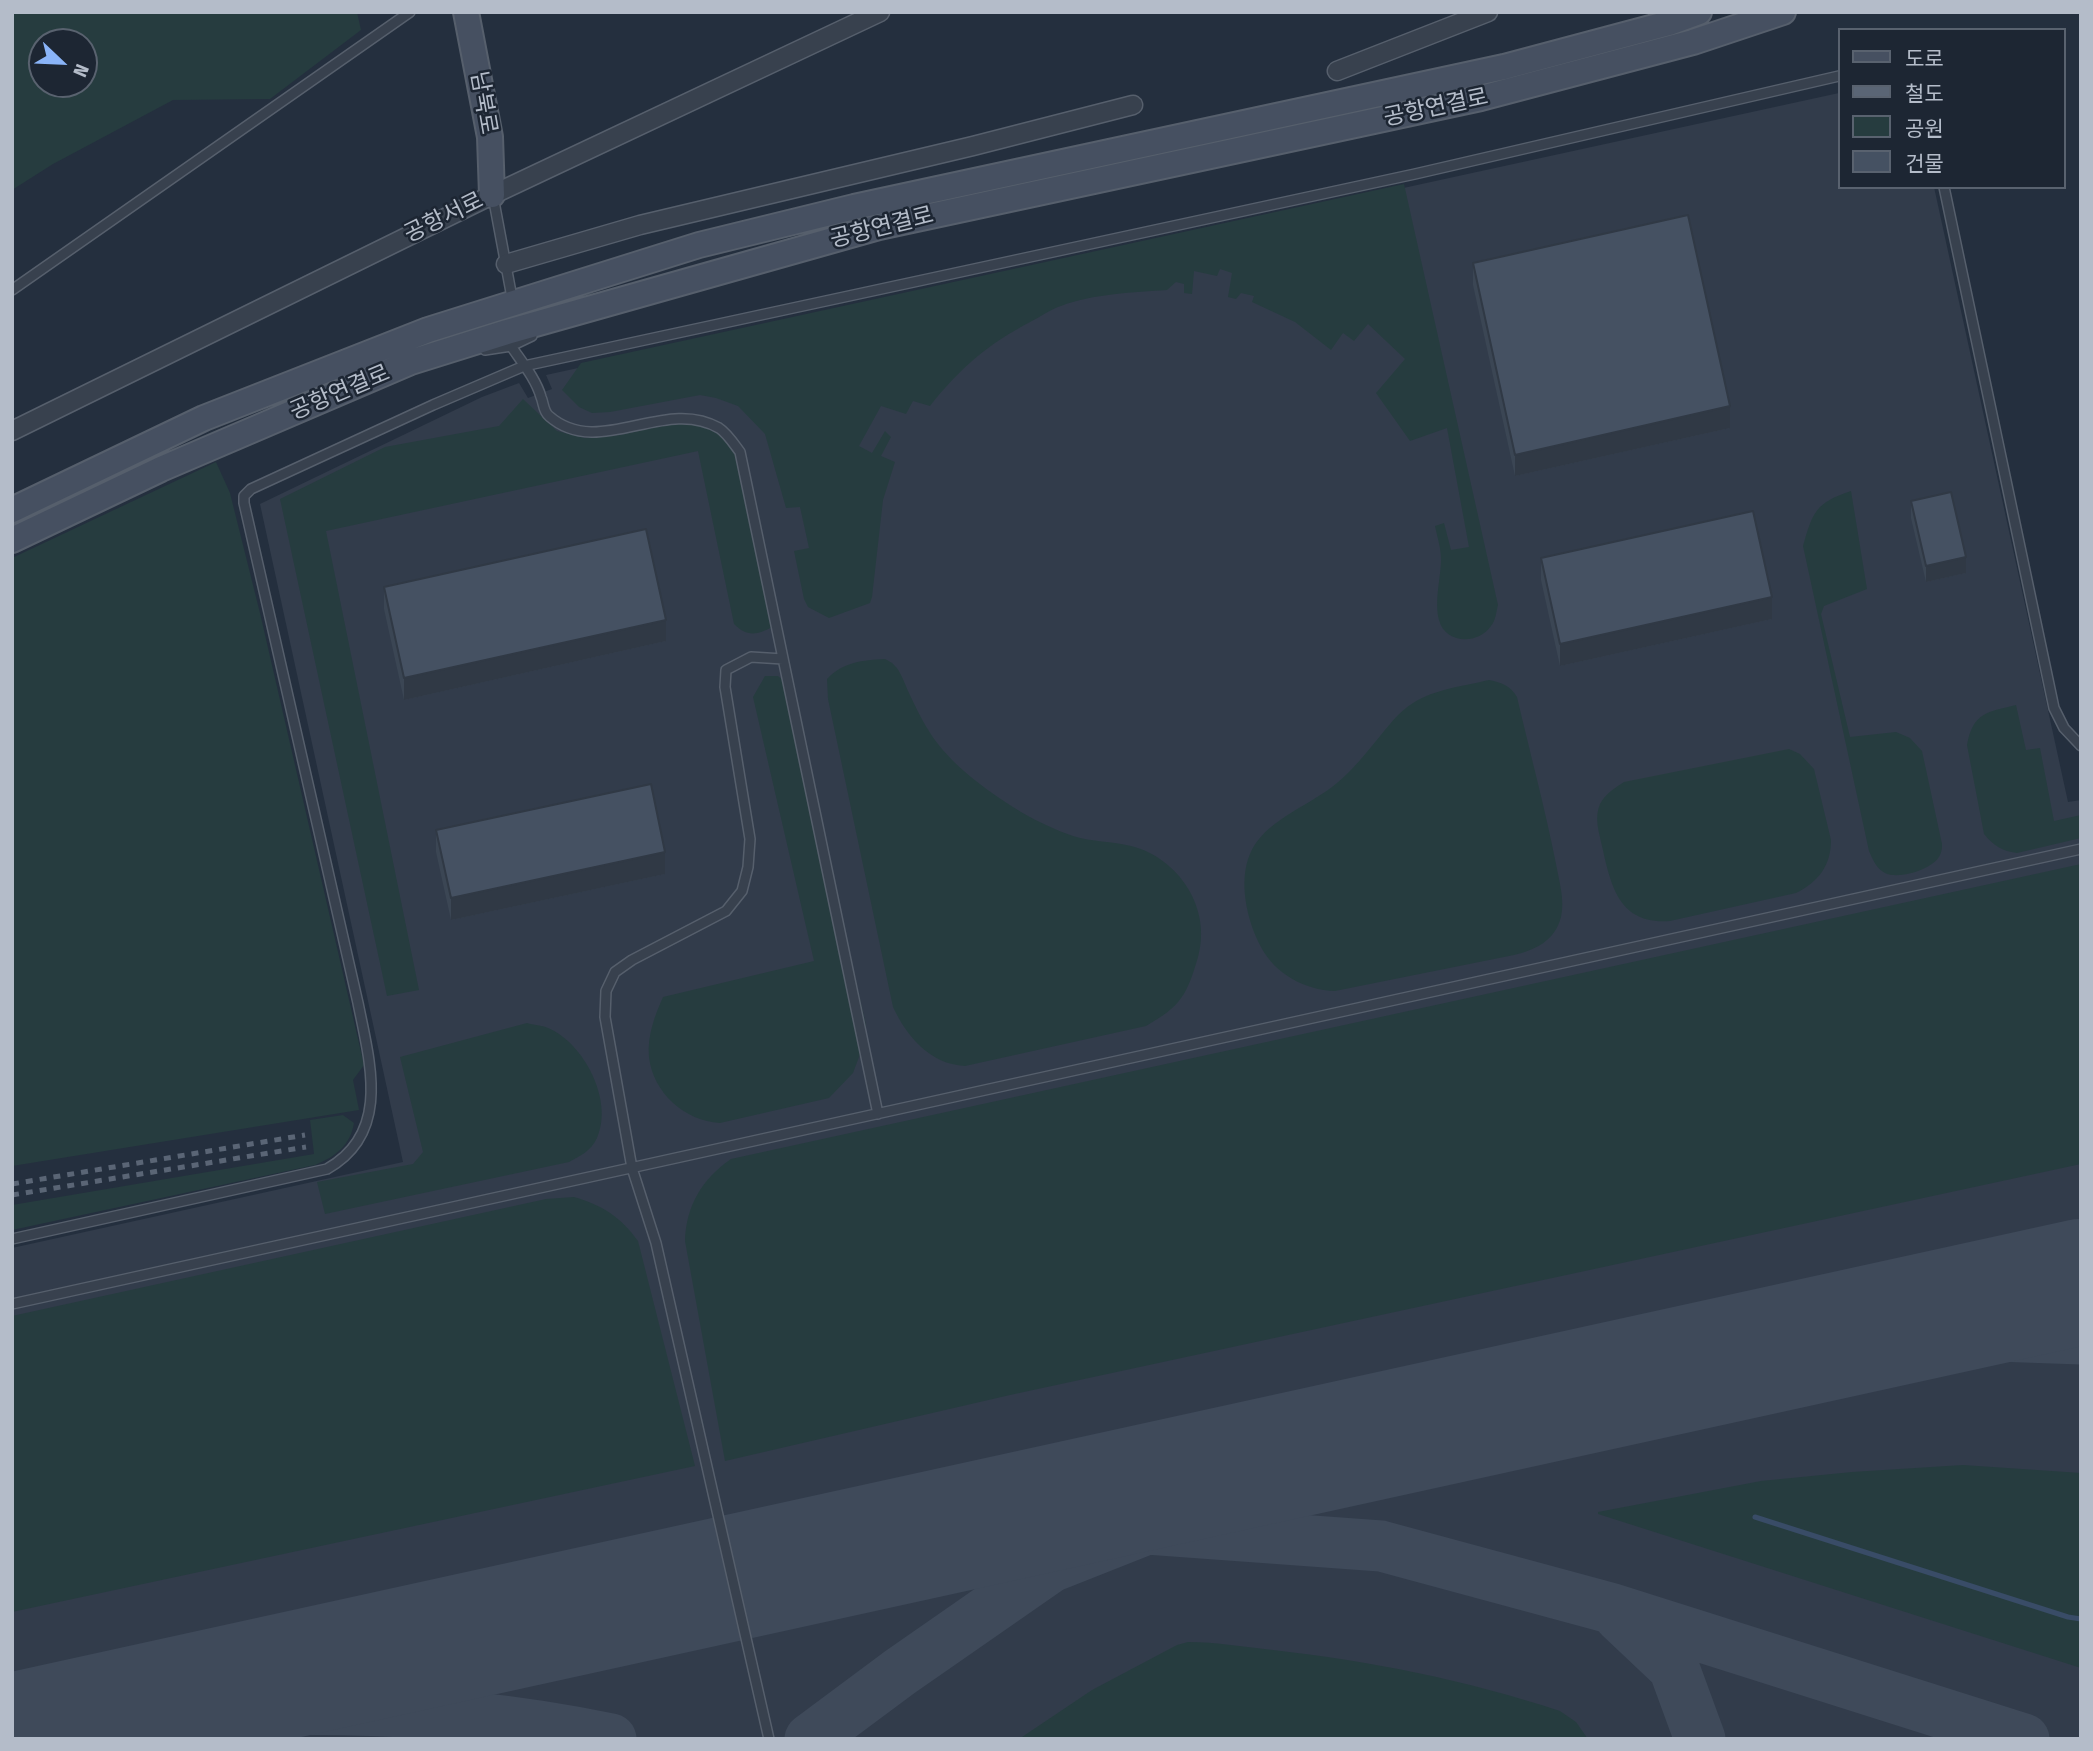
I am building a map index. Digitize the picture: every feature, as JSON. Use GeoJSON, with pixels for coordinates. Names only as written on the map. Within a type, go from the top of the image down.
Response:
{"type":"FeatureCollection","features":[{"type":"Feature","properties":{"kind":"street","name":"남북로"},"geometry":{"type":"LineString","coordinates":[[466,12],[490,137],[492,195]]}},
{"type":"Feature","properties":{"kind":"street","name":"공항서로"},"geometry":{"type":"LineString","coordinates":[[12,430],[492,195],[880,12]]}},
{"type":"Feature","properties":{"kind":"street"},"geometry":{"type":"LineString","coordinates":[[1337,71],[1488,12]]}},
{"type":"Feature","properties":{"kind":"street","name":"공항연결로"},"geometry":{"type":"LineString","coordinates":[[12,510],[204,418],[428,330],[699,245],[854,207],[1504,67],[1669,23],[1699,12]]}},
{"type":"Feature","properties":{"kind":"street","name":"공항연결로"},"geometry":{"type":"LineString","coordinates":[[12,540],[161,469],[411,362],[507,332],[879,227],[1481,99],[1692,42],[1783,12]]}},
{"type":"Feature","properties":{"kind":"street"},"geometry":{"type":"LineString","coordinates":[[506,264],[640,225],[1133,105]]}},
{"type":"Feature","properties":{"kind":"lane"},"geometry":{"type":"LineString","coordinates":[[12,290],[410,12]]}},
{"type":"Feature","properties":{"kind":"lane"},"geometry":{"type":"LineString","coordinates":[[12,1239],[327,1170],[344,1160],[356,1145],[369,1115],[370,1063],[247,517],[244,496],[251,489],[524,366],[1415,174],[1838,76]]}},
{"type":"Feature","properties":{"kind":"lane"},"geometry":{"type":"LineString","coordinates":[[1944,189],[2054,708],[2064,728],[2081,746]]}},
{"type":"Feature","properties":{"kind":"lane"},"geometry":{"type":"LineString","coordinates":[[492,195],[513,304]]}},
{"type":"Feature","properties":{"kind":"lane"},"geometry":{"type":"LineString","coordinates":[[411,362],[512,346],[581,311]]}},
{"type":"Feature","properties":{"kind":"lane"},"geometry":{"type":"LineString","coordinates":[[512,346],[541,393],[546,413],[562,426],[578,432],[596,433],[680,417],[697,419],[721,429],[740,452],[878,1114]]}},
{"type":"Feature","properties":{"kind":"lane"},"geometry":{"type":"LineString","coordinates":[[768,1739],[656,1242],[632,1168],[605,1017],[606,991],[615,972],[632,960],[726,911],[742,891],[748,867],[750,839],[725,687],[726,670],[751,657],[783,659]]}},
{"type":"Feature","properties":{"kind":"lane"},"geometry":{"type":"LineString","coordinates":[[12,1304],[2081,849]]}},
{"type":"Feature","properties":{"kind":"shaded area"},"geometry":{"type":"Polygon","coordinates":[[[1838,93],[1838,189],[1934,189],[2068,802],[2081,800],[2081,1739],[12,1739],[12,1248],[403,1162],[260,504],[482,397],[519,383],[528,398],[552,389],[546,375],[1838,93]]]}},
{"type":"Feature","properties":{"kind":"green space"},"geometry":{"type":"Polygon","coordinates":[[[12,12],[357,12],[361,30],[270,99],[173,100],[53,164],[12,190],[12,12]]]}},
{"type":"Feature","properties":{"kind":"green space"},"geometry":{"type":"Polygon","coordinates":[[[1404,184],[1498,605],[1491,626],[1470,639],[1448,634],[1442,628],[1438,613],[1441,559],[1435,526],[1444,523],[1451,550],[1469,547],[1447,428],[1410,441],[1376,393],[1405,359],[1368,324],[1354,341],[1343,333],[1331,350],[1295,322],[1252,302],[1254,296],[1241,293],[1236,299],[1228,297],[1232,273],[1220,269],[1217,276],[1194,271],[1192,294],[1184,293],[1184,284],[1176,282],[1167,290],[1100,296],[1057,307],[989,348],[964,368],[930,406],[913,401],[906,414],[881,406],[859,446],[872,453],[885,431],[891,437],[881,456],[895,462],[883,500],[872,597],[870,603],[829,618],[808,607],[804,599],[794,551],[809,548],[800,507],[786,508],[765,434],[738,406],[700,395],[592,413],[579,407],[562,390],[581,363],[1404,184]]]}},
{"type":"Feature","properties":{"kind":"green space"},"geometry":{"type":"Polygon","coordinates":[[[523,399],[557,431],[585,438],[620,435],[688,420],[722,428],[738,454],[775,616],[772,627],[757,633],[748,633],[734,624],[698,451],[326,531],[419,990],[387,996],[280,499],[385,447],[499,426],[523,399]]]}},
{"type":"Feature","properties":{"kind":"green space"},"geometry":{"type":"Polygon","coordinates":[[[216,462],[230,493],[260,613],[364,1065],[353,1080],[359,1110],[12,1166],[12,558],[216,462]]]}},
{"type":"Feature","properties":{"kind":"green space"},"geometry":{"type":"Polygon","coordinates":[[[1851,491],[1867,589],[1824,606],[1821,614],[1850,737],[1896,732],[1910,738],[1922,751],[1942,849],[1931,865],[1907,874],[1885,873],[1873,861],[1869,851],[1803,546],[1817,510],[1830,500],[1851,491]]]}},
{"type":"Feature","properties":{"kind":"green space"},"geometry":{"type":"Polygon","coordinates":[[[885,659],[899,671],[922,719],[938,744],[961,768],[987,789],[1047,826],[1080,838],[1124,844],[1148,852],[1177,874],[1196,904],[1201,939],[1198,957],[1186,990],[1167,1012],[1146,1026],[965,1066],[952,1064],[931,1054],[905,1029],[893,1007],[828,699],[827,679],[833,673],[854,663],[885,659]]]}},
{"type":"Feature","properties":{"kind":"green space"},"geometry":{"type":"Polygon","coordinates":[[[765,676],[778,676],[788,685],[866,1025],[862,1049],[853,1073],[829,1098],[720,1123],[707,1121],[683,1111],[664,1093],[652,1070],[649,1041],[663,997],[814,961],[753,697],[765,676]]]}},
{"type":"Feature","properties":{"kind":"green space"},"geometry":{"type":"Polygon","coordinates":[[[1489,680],[1505,685],[1517,697],[1561,890],[1561,917],[1554,932],[1537,947],[1522,953],[1335,991],[1302,984],[1283,973],[1261,947],[1248,914],[1246,865],[1256,843],[1275,824],[1344,777],[1393,720],[1408,707],[1440,691],[1489,680]]]}},
{"type":"Feature","properties":{"kind":"green space"},"geometry":{"type":"Polygon","coordinates":[[[2016,705],[2026,750],[2040,748],[2054,821],[2081,815],[2081,838],[2017,853],[1999,847],[1984,834],[1967,745],[1973,726],[1983,715],[2016,705]]]}},
{"type":"Feature","properties":{"kind":"green space"},"geometry":{"type":"Polygon","coordinates":[[[1789,749],[1800,754],[1814,769],[1831,840],[1826,865],[1811,884],[1796,893],[1670,921],[1653,921],[1628,910],[1620,900],[1609,875],[1598,830],[1598,809],[1607,794],[1624,782],[1789,749]]]}},
{"type":"Feature","properties":{"kind":"green space"},"geometry":{"type":"Polygon","coordinates":[[[2081,864],[2081,1164],[1010,1395],[725,1461],[685,1241],[692,1205],[698,1194],[712,1175],[731,1159],[2081,864]]]}},
{"type":"Feature","properties":{"kind":"green space"},"geometry":{"type":"Polygon","coordinates":[[[527,1023],[546,1027],[561,1036],[573,1046],[592,1075],[602,1107],[597,1138],[588,1150],[569,1162],[325,1214],[317,1182],[413,1164],[423,1152],[400,1057],[527,1023]]]}},
{"type":"Feature","properties":{"kind":"green space"},"geometry":{"type":"Polygon","coordinates":[[[343,1115],[354,1123],[349,1138],[336,1154],[315,1165],[12,1230],[12,1205],[314,1154],[310,1120],[343,1115]]]}},
{"type":"Feature","properties":{"kind":"green space"},"geometry":{"type":"Polygon","coordinates":[[[574,1197],[610,1213],[625,1225],[638,1241],[695,1466],[12,1612],[12,1316],[546,1199],[574,1197]]]}},
{"type":"Feature","properties":{"kind":"green space"},"geometry":{"type":"Polygon","coordinates":[[[1963,1465],[2081,1473],[2081,1668],[1598,1514],[1761,1481],[1963,1465]]]}},
{"type":"Feature","properties":{"kind":"green space"},"geometry":{"type":"Polygon","coordinates":[[[1188,1642],[1346,1660],[1453,1681],[1560,1711],[1576,1722],[1588,1739],[1019,1739],[1092,1690],[1177,1645],[1188,1642]]]}},
{"type":"Feature","properties":{"kind":"building"},"geometry":{"type":"Polygon","coordinates":[[[1688,215],[1730,406],[1515,455],[1473,263],[1688,215]]]}},
{"type":"Feature","properties":{"kind":"building"},"geometry":{"type":"Polygon","coordinates":[[[1951,492],[1966,557],[1926,566],[1911,501],[1951,492]]]}},
{"type":"Feature","properties":{"kind":"building"},"geometry":{"type":"Polygon","coordinates":[[[1753,511],[1772,597],[1560,644],[1541,558],[1753,511]]]}},
{"type":"Feature","properties":{"kind":"building"},"geometry":{"type":"Polygon","coordinates":[[[646,529],[666,620],[404,678],[384,587],[646,529]]]}},
{"type":"Feature","properties":{"kind":"building"},"geometry":{"type":"Polygon","coordinates":[[[651,784],[665,852],[451,898],[436,830],[651,784]]]}},
{"type":"Feature","properties":{"kind":"waterway"},"geometry":{"type":"LineString","coordinates":[[1755,1517],[2081,1619]]}},
{"type":"Feature","properties":{"kind":"taxiway"},"geometry":{"type":"LineString","coordinates":[[1857,1331],[2081,1339]]}},
{"type":"Feature","properties":{"kind":"taxiway"},"geometry":{"type":"LineString","coordinates":[[810,1739],[900,1672],[1051,1567],[1147,1529],[1214,1497],[1371,1437]]}},
{"type":"Feature","properties":{"kind":"taxiway"},"geometry":{"type":"LineString","coordinates":[[885,1546],[1037,1531],[1147,1529],[1381,1546],[1610,1608],[2024,1739]]}},
{"type":"Feature","properties":{"kind":"taxiway"},"geometry":{"type":"LineString","coordinates":[[344,1705],[420,1671],[498,1643],[658,1596]]}},
{"type":"Feature","properties":{"kind":"taxiway"},"geometry":{"type":"LineString","coordinates":[[1620,1617],[1674,1668],[1700,1739]]}},
{"type":"Feature","properties":{"kind":"taxiway"},"geometry":{"type":"LineString","coordinates":[[23,1734],[194,1714],[318,1709],[416,1713],[514,1722],[611,1739]]}},
{"type":"Feature","properties":{"kind":"runway"},"geometry":{"type":"LineString","coordinates":[[12,1736],[2081,1282]]}},
{"type":"Feature","properties":{"kind":"railway"},"geometry":{"type":"LineString","coordinates":[[12,1184],[305,1135]]}},
{"type":"Feature","properties":{"kind":"railway"},"geometry":{"type":"LineString","coordinates":[[12,1195],[306,1147]]}}]}
